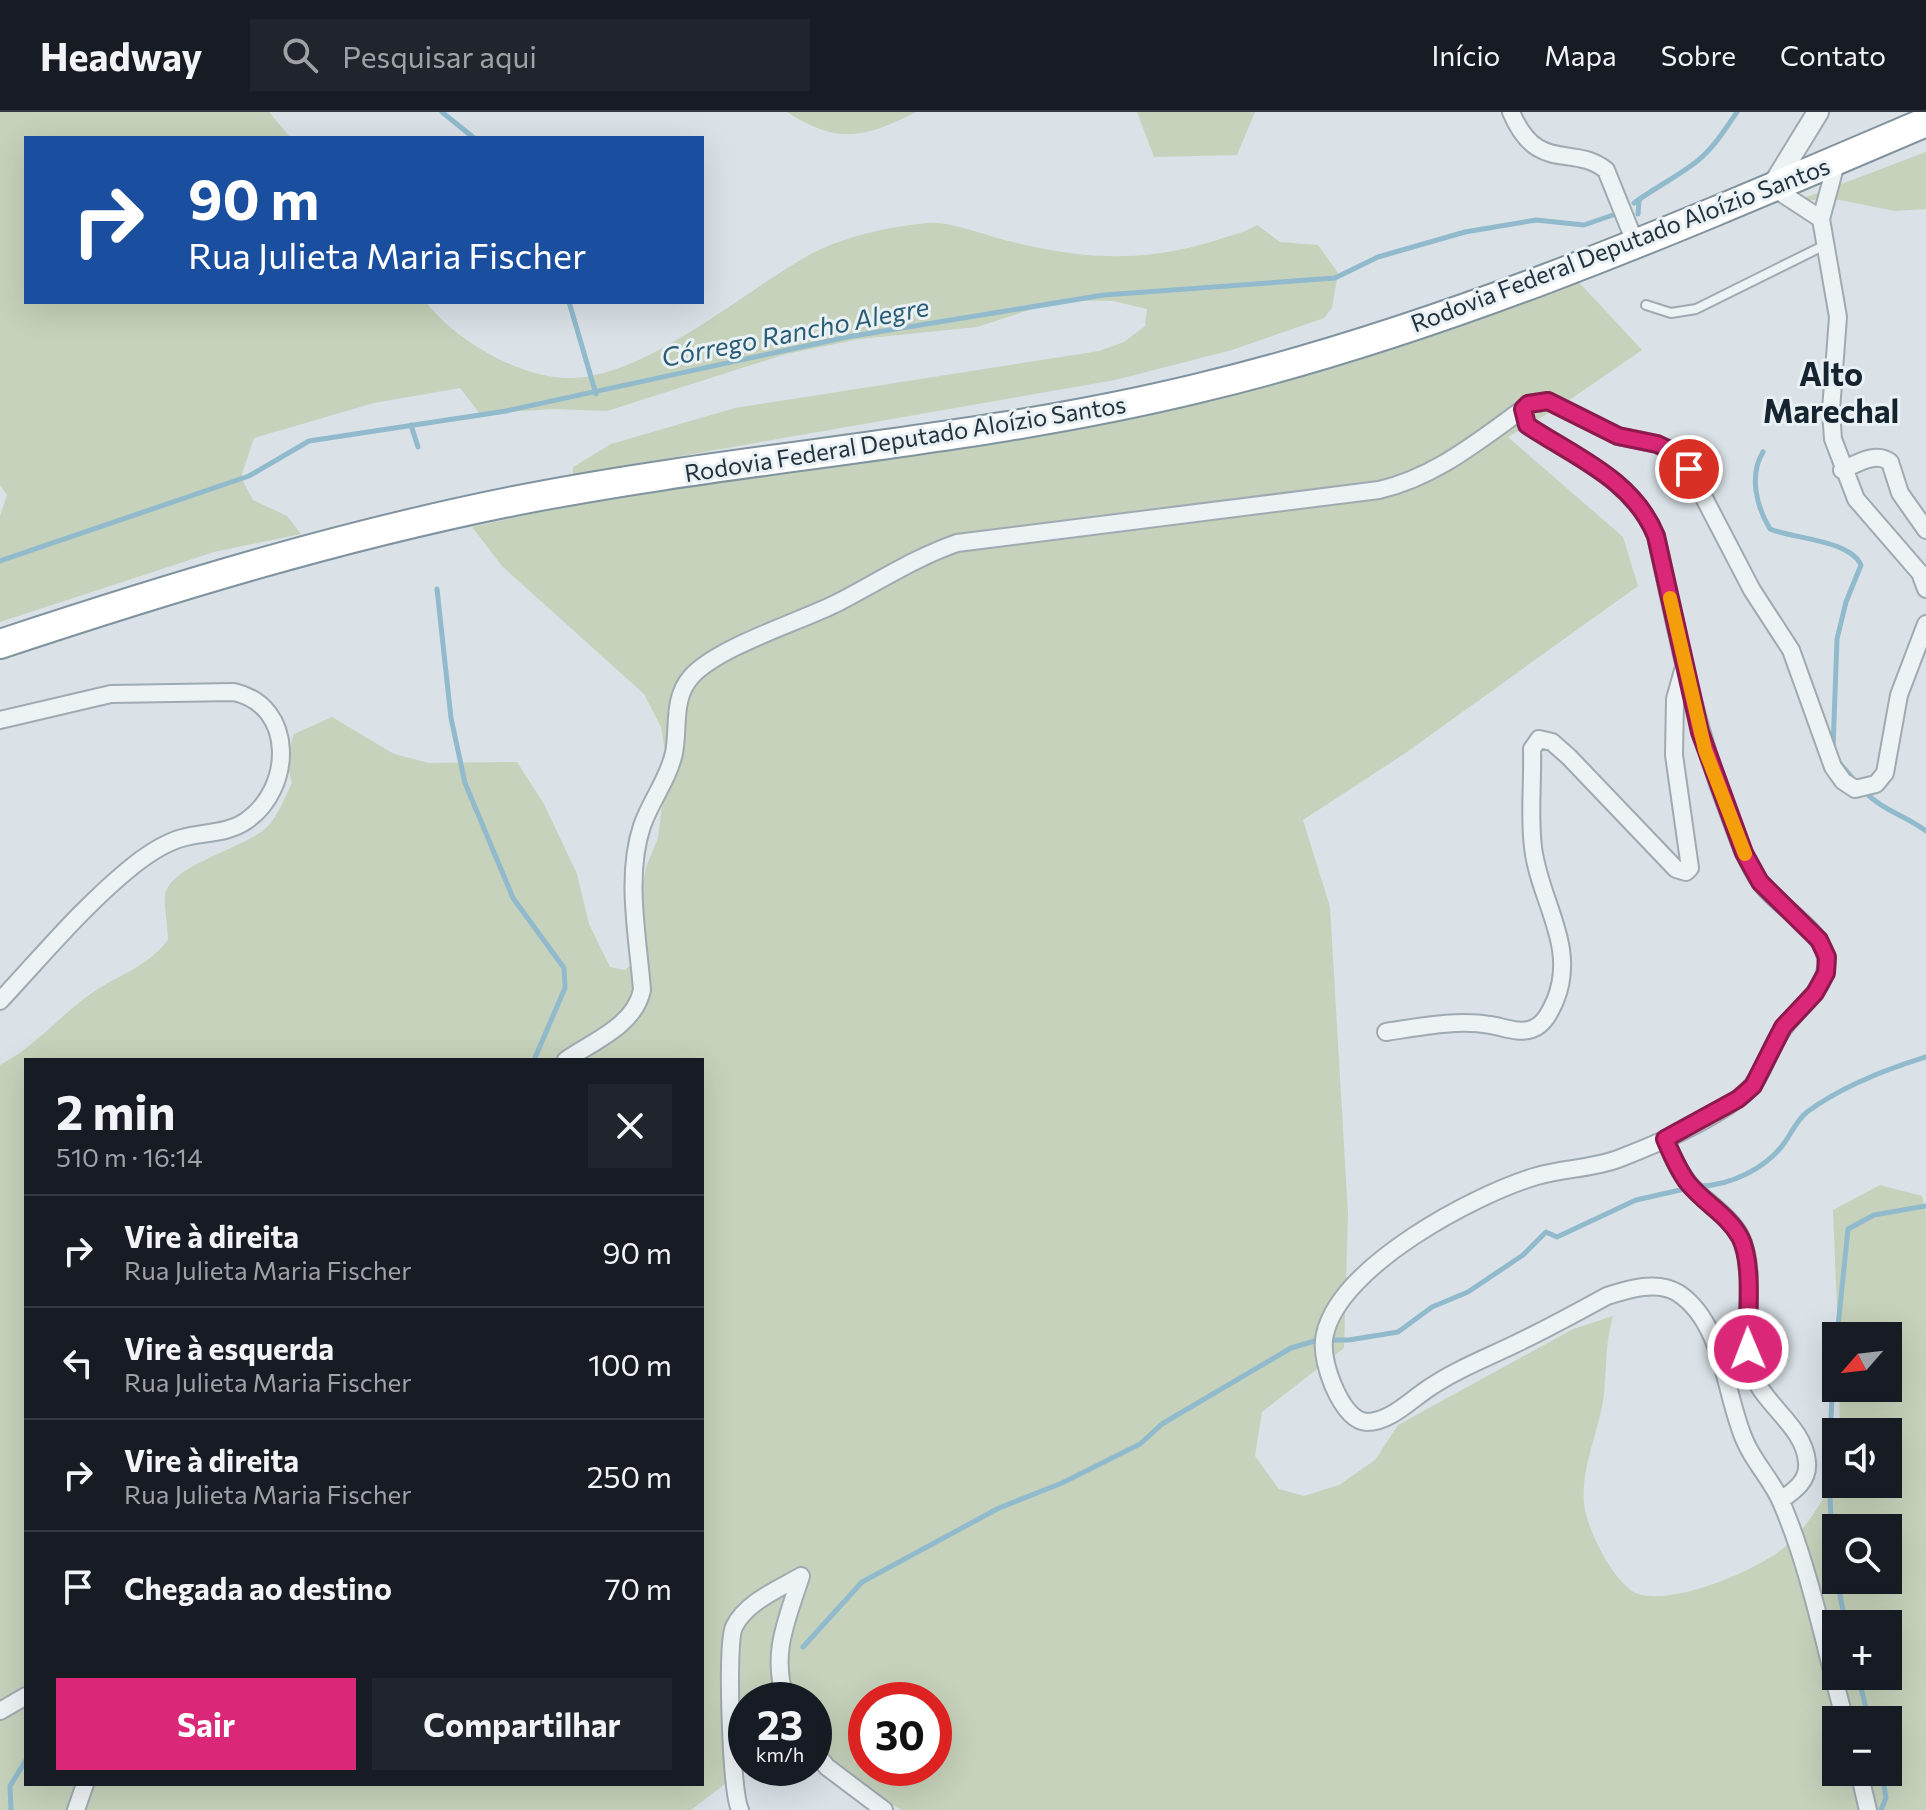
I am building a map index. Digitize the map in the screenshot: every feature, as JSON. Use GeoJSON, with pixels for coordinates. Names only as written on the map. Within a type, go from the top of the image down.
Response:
{"type":"FeatureCollection","features":[{"type":"Feature","properties":{"kind":"highway","name":"Rodovia Federal Deputado Aloízio Santos"},"geometry":{"type":"LineString","coordinates":[[0,644],[268,559],[517,500],[985,430],[1195,389],[1337,351],[1487,300],[1926,122]]}},
{"type":"Feature","properties":{"kind":"street"},"geometry":{"type":"LineString","coordinates":[[1511,112],[1527,140],[1544,152],[1598,164],[1606,170],[1635,242]]}},
{"type":"Feature","properties":{"kind":"street"},"geometry":{"type":"LineString","coordinates":[[1818,112],[1772,187],[1821,219]]}},
{"type":"Feature","properties":{"kind":"street"},"geometry":{"type":"LineString","coordinates":[[1837,160],[1821,219],[1838,317],[1831,410],[1833,439],[1842,470],[1856,499],[1920,573],[1926,589]]}},
{"type":"Feature","properties":{"kind":"street"},"geometry":{"type":"LineString","coordinates":[[569,1058],[628,1018],[639,1006],[642,990],[634,886],[635,854],[642,824],[665,782],[674,752],[677,704],[691,678],[714,659],[838,602],[918,557],[957,543],[1379,490],[1411,483],[1440,467],[1528,404],[1548,401],[1618,436],[1657,444],[1676,453],[1689,469],[1724,539],[1791,650],[1833,767],[1843,781],[1855,789],[1867,789],[1885,773],[1899,695],[1926,624]]}},
{"type":"Feature","properties":{"kind":"street"},"geometry":{"type":"LineString","coordinates":[[1523,409],[1527,425],[1575,453],[1635,498],[1648,516],[1705,750],[1744,853],[1760,882],[1819,940],[1827,957],[1826,973],[1815,993],[1783,1027],[1753,1086],[1738,1099],[1665,1139],[1586,1169],[1535,1176],[1412,1236],[1383,1257],[1348,1291],[1325,1334],[1325,1361],[1334,1387],[1354,1417],[1365,1422],[1379,1420],[1446,1377],[1607,1296],[1634,1287],[1659,1287],[1678,1293],[1703,1321],[1723,1363],[1744,1440],[1781,1500],[1841,1706]]}},
{"type":"Feature","properties":{"kind":"street"},"geometry":{"type":"LineString","coordinates":[[1842,470],[1874,457],[1884,457],[1890,462],[1906,506],[1926,530]]}},
{"type":"Feature","properties":{"kind":"street"},"geometry":{"type":"LineString","coordinates":[[1386,1032],[1468,1023],[1515,1031],[1531,1030],[1543,1022],[1553,1006],[1564,963],[1559,929],[1541,886],[1533,849],[1532,749],[1539,739],[1552,742],[1569,757],[1676,869],[1686,872],[1690,868],[1673,739],[1675,699],[1686,662]]}},
{"type":"Feature","properties":{"kind":"street"},"geometry":{"type":"LineString","coordinates":[[0,720],[111,694],[234,692],[251,696],[269,711],[281,735],[280,776],[263,809],[232,828],[182,838],[159,848],[134,865],[60,934],[0,1001]]}},
{"type":"Feature","properties":{"kind":"street"},"geometry":{"type":"LineString","coordinates":[[1665,1139],[1677,1168],[1690,1185],[1732,1225],[1742,1240],[1746,1260],[1750,1367],[1757,1385],[1801,1444],[1807,1462],[1805,1479],[1781,1500]]}},
{"type":"Feature","properties":{"kind":"street"},"geometry":{"type":"LineString","coordinates":[[731,1682],[733,1628],[756,1602],[801,1576],[781,1646],[777,1675],[780,1682]]}},
{"type":"Feature","properties":{"kind":"street"},"geometry":{"type":"LineString","coordinates":[[0,1711],[24,1697]]}},
{"type":"Feature","properties":{"kind":"street"},"geometry":{"type":"LineString","coordinates":[[832,1771],[884,1810]]}},
{"type":"Feature","properties":{"kind":"street"},"geometry":{"type":"LineString","coordinates":[[76,1810],[84,1786]]}},
{"type":"Feature","properties":{"kind":"street"},"geometry":{"type":"LineString","coordinates":[[737,1786],[740,1810]]}},
{"type":"Feature","properties":{"kind":"street"},"geometry":{"type":"LineString","coordinates":[[1862,1786],[1868,1810]]}},
{"type":"Feature","properties":{"kind":"lane"},"geometry":{"type":"LineString","coordinates":[[1646,305],[1671,313],[1696,309],[1826,244]]}},
{"type":"Feature","properties":{"kind":"green space"},"geometry":{"type":"Polygon","coordinates":[[[0,112],[269,112],[289,136],[24,136],[24,304],[428,304],[454,330],[491,355],[511,365],[552,377],[600,374],[631,363],[695,329],[811,254],[852,237],[912,225],[945,224],[1036,247],[1114,256],[1164,253],[1257,225],[1280,242],[1318,245],[1338,273],[1332,308],[1324,318],[1232,350],[1115,380],[573,475],[573,467],[611,444],[735,408],[1099,351],[1124,342],[1145,326],[1147,309],[1113,301],[1060,300],[977,327],[860,339],[786,354],[607,411],[553,409],[480,414],[460,388],[374,403],[254,438],[241,477],[253,500],[287,516],[301,534],[214,552],[0,622],[0,516],[7,495],[0,485],[0,112]]]}},
{"type":"Feature","properties":{"kind":"green space"},"geometry":{"type":"Polygon","coordinates":[[[787,112],[916,112],[882,128],[852,134],[822,130],[787,112]]]}},
{"type":"Feature","properties":{"kind":"green space"},"geometry":{"type":"Polygon","coordinates":[[[1137,112],[1255,112],[1237,155],[1154,157],[1137,112]]]}},
{"type":"Feature","properties":{"kind":"green space"},"geometry":{"type":"Polygon","coordinates":[[[1926,152],[1926,209],[1895,211],[1840,200],[1799,200],[1926,152]]]}},
{"type":"Feature","properties":{"kind":"green space"},"geometry":{"type":"Polygon","coordinates":[[[1575,278],[1642,350],[1565,403],[1508,437],[1623,537],[1638,586],[1404,754],[1303,820],[1330,907],[1348,1214],[1344,1348],[1262,1412],[1255,1456],[1279,1489],[1304,1496],[1339,1485],[1375,1460],[1398,1425],[1573,1329],[1613,1316],[1602,1408],[1584,1485],[1586,1514],[1593,1535],[1613,1571],[1638,1594],[1672,1595],[1733,1576],[1781,1550],[1797,1535],[1823,1498],[1902,1498],[1902,1418],[1840,1418],[1839,1402],[1902,1402],[1902,1322],[1837,1322],[1833,1210],[1880,1185],[1922,1196],[1926,1213],[1926,1810],[902,1810],[856,1786],[952,1786],[952,1682],[848,1682],[848,1779],[832,1766],[832,1682],[728,1682],[728,1782],[691,1810],[0,1810],[0,1065],[26,1048],[85,998],[143,963],[160,949],[168,940],[165,896],[169,885],[193,866],[257,835],[271,823],[292,783],[286,759],[294,734],[332,717],[394,754],[429,763],[517,762],[544,804],[577,874],[589,924],[610,967],[625,970],[639,958],[640,901],[646,867],[658,838],[667,764],[661,727],[644,694],[502,566],[472,527],[590,501],[813,462],[965,441],[1575,278]]]}},
{"type":"Feature","properties":{"kind":"waterway"},"geometry":{"type":"LineString","coordinates":[[442,112],[472,136]]}},
{"type":"Feature","properties":{"kind":"waterway","name":"Córrego Rancho Alegre"},"geometry":{"type":"LineString","coordinates":[[1634,203],[1699,160],[1737,112]]}},
{"type":"Feature","properties":{"kind":"waterway"},"geometry":{"type":"LineString","coordinates":[[1638,214],[1639,201]]}},
{"type":"Feature","properties":{"kind":"waterway","name":"Córrego Rancho Alegre"},"geometry":{"type":"LineString","coordinates":[[0,561],[249,476],[309,441],[506,411],[847,337],[1104,295],[1335,278],[1378,257],[1465,232],[1536,220],[1584,225],[1613,215]]}},
{"type":"Feature","properties":{"kind":"waterway"},"geometry":{"type":"LineString","coordinates":[[570,304],[596,394]]}},
{"type":"Feature","properties":{"kind":"waterway"},"geometry":{"type":"LineString","coordinates":[[411,425],[418,447]]}},
{"type":"Feature","properties":{"kind":"waterway"},"geometry":{"type":"LineString","coordinates":[[1763,452],[1755,480],[1761,510],[1770,529],[1834,545],[1846,550],[1861,565],[1846,602],[1837,639],[1833,749]]}},
{"type":"Feature","properties":{"kind":"waterway"},"geometry":{"type":"LineString","coordinates":[[437,589],[451,718],[465,783],[513,898],[564,968],[565,988],[535,1058]]}},
{"type":"Feature","properties":{"kind":"waterway"},"geometry":{"type":"LineString","coordinates":[[1838,761],[1855,781]]}},
{"type":"Feature","properties":{"kind":"waterway"},"geometry":{"type":"LineString","coordinates":[[1864,791],[1926,831]]}},
{"type":"Feature","properties":{"kind":"waterway"},"geometry":{"type":"LineString","coordinates":[[1699,1186],[1723,1183],[1747,1174],[1768,1160],[1800,1119],[1820,1103],[1864,1080],[1926,1057]]}},
{"type":"Feature","properties":{"kind":"waterway"},"geometry":{"type":"LineString","coordinates":[[803,1647],[862,1582],[999,1508],[1062,1483],[1140,1444],[1162,1424],[1291,1348],[1318,1340],[1349,1340],[1398,1332],[1432,1307],[1468,1292],[1523,1255],[1546,1232],[1557,1237],[1636,1200],[1689,1188]]}},
{"type":"Feature","properties":{"kind":"waterway"},"geometry":{"type":"LineString","coordinates":[[1838,1322],[1848,1229],[1874,1215],[1926,1206]]}},
{"type":"Feature","properties":{"kind":"waterway"},"geometry":{"type":"LineString","coordinates":[[1832,1402],[1831,1520],[1843,1610]]}},
{"type":"Feature","properties":{"kind":"waterway"},"geometry":{"type":"LineString","coordinates":[[1862,1690],[1866,1706]]}},
{"type":"Feature","properties":{"kind":"waterway"},"geometry":{"type":"LineString","coordinates":[[11,1810],[10,1786],[24,1763]]}},
{"type":"Feature","properties":{"kind":"waterway"},"geometry":{"type":"LineString","coordinates":[[1881,1810],[1886,1798],[1884,1786]]}},
{"type":"Feature","properties":{"kind":"slow traffic"},"geometry":{"type":"LineString","coordinates":[[1670,598],[1705,750],[1745,854]]}},
{"type":"Feature","properties":{"kind":"district","name":"Alto Marechal"},"geometry":{"type":"Point","coordinates":[1831,392]}},
{"type":"Feature","properties":{"kind":"route"},"geometry":{"type":"LineString","coordinates":[[1689,469],[1676,453],[1657,444],[1618,436],[1548,401],[1528,404],[1523,409],[1527,425],[1575,453],[1635,498],[1648,516],[1656,536],[1686,662],[1695,715],[1744,853],[1760,882],[1819,940],[1827,957],[1826,973],[1815,993],[1783,1027],[1753,1086],[1738,1099],[1665,1139],[1677,1168],[1690,1185],[1732,1225],[1742,1240],[1746,1260],[1748,1349]]}}]}
